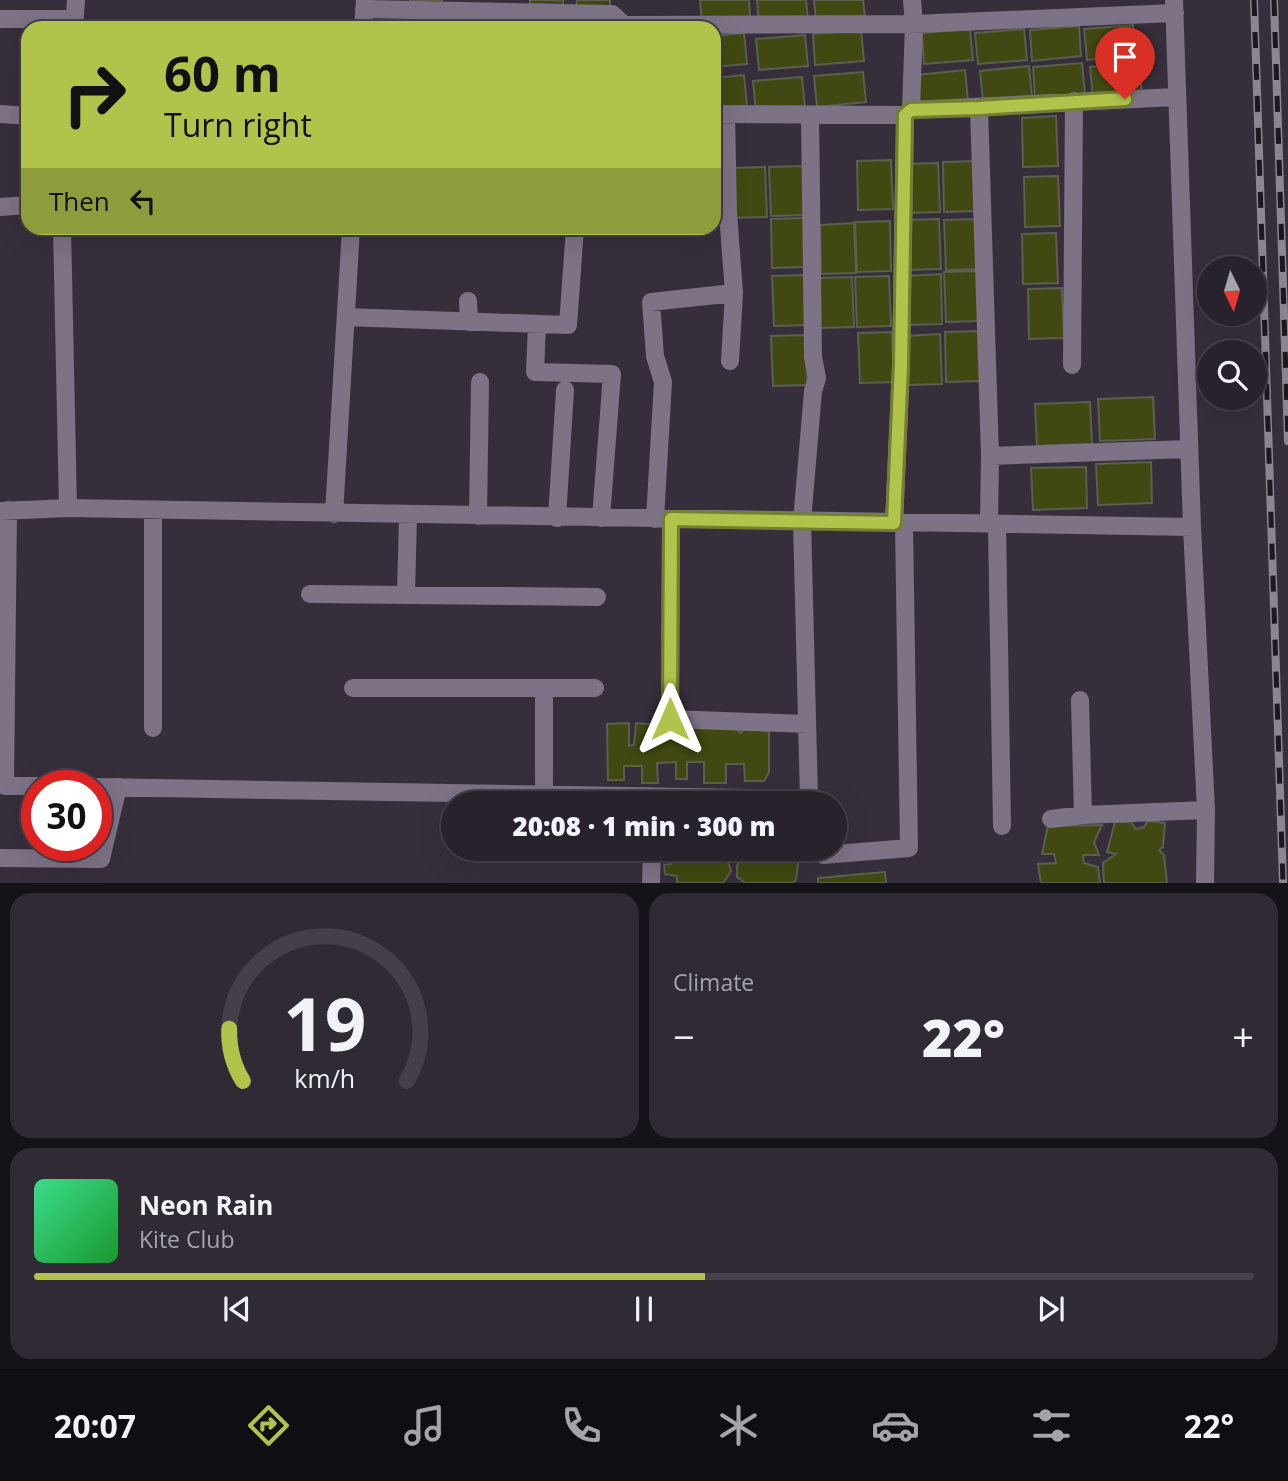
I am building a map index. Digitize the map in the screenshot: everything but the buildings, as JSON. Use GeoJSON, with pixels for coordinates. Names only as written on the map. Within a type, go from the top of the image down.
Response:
{"type":"FeatureCollection","features":[{"type":"Feature","properties":{"kind":"street"},"geometry":{"type":"LineString","coordinates":[[74,21],[76,0]]}},
{"type":"Feature","properties":{"kind":"street"},"geometry":{"type":"LineString","coordinates":[[847,853],[909,848],[899,523],[908,112],[914,24],[912,0]]}},
{"type":"Feature","properties":{"kind":"street"},"geometry":{"type":"LineString","coordinates":[[365,4],[612,13],[620,21]]}},
{"type":"Feature","properties":{"kind":"street"},"geometry":{"type":"LineString","coordinates":[[721,25],[914,24],[1174,6],[1192,527],[1206,810],[1205,883]]}},
{"type":"Feature","properties":{"kind":"street"},"geometry":{"type":"LineString","coordinates":[[0,19],[30,21]]}},
{"type":"Feature","properties":{"kind":"street"},"geometry":{"type":"LineString","coordinates":[[721,114],[908,112],[1074,100],[1176,97]]}},
{"type":"Feature","properties":{"kind":"street"},"geometry":{"type":"LineString","coordinates":[[1072,365],[1074,100]]}},
{"type":"Feature","properties":{"kind":"street"},"geometry":{"type":"LineString","coordinates":[[979,108],[1002,826]]}},
{"type":"Feature","properties":{"kind":"street"},"geometry":{"type":"LineString","coordinates":[[0,114],[21,116]]}},
{"type":"Feature","properties":{"kind":"street"},"geometry":{"type":"LineString","coordinates":[[809,791],[802,521],[813,391],[817,378],[813,357],[810,115]]}},
{"type":"Feature","properties":{"kind":"street"},"geometry":{"type":"LineString","coordinates":[[0,206],[21,205]]}},
{"type":"Feature","properties":{"kind":"street"},"geometry":{"type":"LineString","coordinates":[[721,213],[734,293],[730,361]]}},
{"type":"Feature","properties":{"kind":"street"},"geometry":{"type":"LineString","coordinates":[[62,235],[68,508]]}},
{"type":"Feature","properties":{"kind":"street"},"geometry":{"type":"LineString","coordinates":[[334,514],[351,235]]}},
{"type":"Feature","properties":{"kind":"street"},"geometry":{"type":"LineString","coordinates":[[345,317],[568,326],[574,235]]}},
{"type":"Feature","properties":{"kind":"street"},"geometry":{"type":"LineString","coordinates":[[734,293],[651,302],[655,356],[663,382],[663,519],[670,719],[807,724]]}},
{"type":"Feature","properties":{"kind":"street"},"geometry":{"type":"LineString","coordinates":[[468,301],[468,323]]}},
{"type":"Feature","properties":{"kind":"street"},"geometry":{"type":"LineString","coordinates":[[537,325],[535,372],[612,374],[601,518]]}},
{"type":"Feature","properties":{"kind":"street"},"geometry":{"type":"LineString","coordinates":[[478,516],[480,382]]}},
{"type":"Feature","properties":{"kind":"street"},"geometry":{"type":"LineString","coordinates":[[557,517],[565,390]]}},
{"type":"Feature","properties":{"kind":"street"},"geometry":{"type":"LineString","coordinates":[[990,456],[1189,449]]}},
{"type":"Feature","properties":{"kind":"street"},"geometry":{"type":"LineString","coordinates":[[21,786],[5,786],[4,511],[68,508],[1192,527]]}},
{"type":"Feature","properties":{"kind":"street"},"geometry":{"type":"LineString","coordinates":[[153,510],[153,728]]}},
{"type":"Feature","properties":{"kind":"street"},"geometry":{"type":"LineString","coordinates":[[406,595],[408,515]]}},
{"type":"Feature","properties":{"kind":"street"},"geometry":{"type":"LineString","coordinates":[[310,594],[597,597]]}},
{"type":"Feature","properties":{"kind":"street"},"geometry":{"type":"LineString","coordinates":[[353,688],[595,688]]}},
{"type":"Feature","properties":{"kind":"street"},"geometry":{"type":"LineString","coordinates":[[544,688],[544,791]]}},
{"type":"Feature","properties":{"kind":"street"},"geometry":{"type":"LineString","coordinates":[[1080,700],[1083,815]]}},
{"type":"Feature","properties":{"kind":"street"},"geometry":{"type":"LineString","coordinates":[[112,788],[441,793]]}},
{"type":"Feature","properties":{"kind":"street"},"geometry":{"type":"LineString","coordinates":[[0,858],[101,859],[118,788]]}},
{"type":"Feature","properties":{"kind":"street"},"geometry":{"type":"LineString","coordinates":[[1051,819],[1083,815],[1206,810]]}},
{"type":"Feature","properties":{"kind":"street"},"geometry":{"type":"LineString","coordinates":[[651,883],[652,861]]}},
{"type":"Feature","properties":{"kind":"railway"},"geometry":{"type":"LineString","coordinates":[[1254,0],[1283,883]]}},
{"type":"Feature","properties":{"kind":"railway"},"geometry":{"type":"LineString","coordinates":[[1274,0],[1288,441]]}},
{"type":"Feature","properties":{"kind":"route"},"geometry":{"type":"LineString","coordinates":[[670,719],[671,519],[894,523],[901,365],[905,115],[911,110],[1125,99]]}}]}
